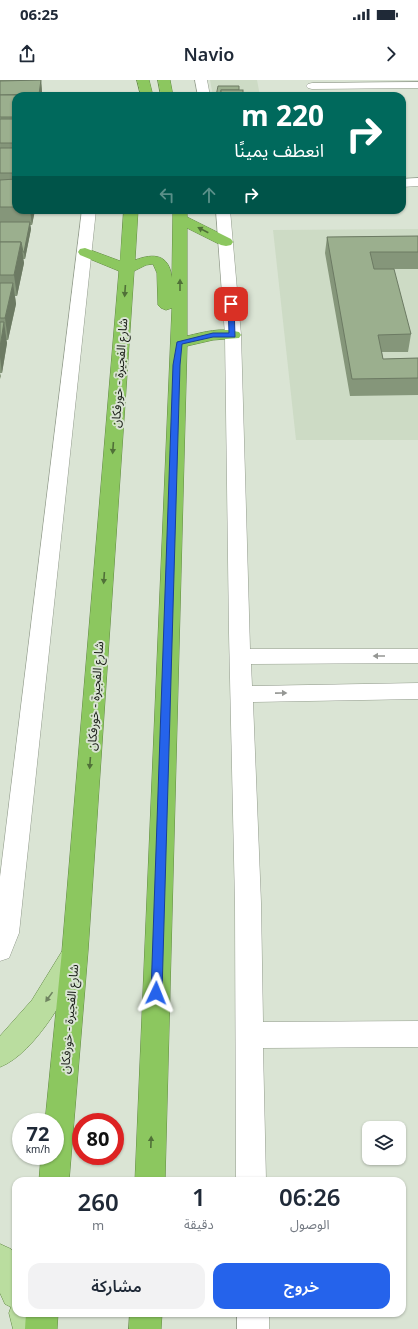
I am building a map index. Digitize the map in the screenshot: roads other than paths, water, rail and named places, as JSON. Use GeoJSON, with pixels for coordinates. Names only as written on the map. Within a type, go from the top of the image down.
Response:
{"type":"FeatureCollection","features":[{"type":"Feature","properties":{"kind":"highway"},"geometry":{"type":"LineString","coordinates":[[143,80],[145,92]]}},
{"type":"Feature","properties":{"kind":"highway"},"geometry":{"type":"LineString","coordinates":[[164,80],[166,92]]}},
{"type":"Feature","properties":{"kind":"highway","name":"شارع الفجيرة - خورفكان"},"geometry":{"type":"LineString","coordinates":[[54,1177],[75,951],[132,214]]}},
{"type":"Feature","properties":{"kind":"highway"},"geometry":{"type":"LineString","coordinates":[[180,214],[226,242]]}},
{"type":"Feature","properties":{"kind":"highway"},"geometry":{"type":"LineString","coordinates":[[150,1177],[177,365],[179,343],[180,214]]}},
{"type":"Feature","properties":{"kind":"highway"},"geometry":{"type":"LineString","coordinates":[[85,252],[127,269],[146,259],[156,259],[160,261],[164,267],[169,344],[177,365]]}},
{"type":"Feature","properties":{"kind":"highway"},"geometry":{"type":"LineString","coordinates":[[179,343],[213,335],[233,335]]}},
{"type":"Feature","properties":{"kind":"highway"},"geometry":{"type":"LineString","coordinates":[[41,1329],[42,1317]]}},
{"type":"Feature","properties":{"kind":"highway"},"geometry":{"type":"LineString","coordinates":[[145,1329],[146,1317]]}},
{"type":"Feature","properties":{"kind":"main road"},"geometry":{"type":"LineString","coordinates":[[0,1054],[34,1018],[58,985],[75,951]]}},
{"type":"Feature","properties":{"kind":"main road"},"geometry":{"type":"LineString","coordinates":[[0,1260],[6,1269],[12,1283]]}},
{"type":"Feature","properties":{"kind":"main road"},"geometry":{"type":"LineString","coordinates":[[25,1317],[29,1329]]}},
{"type":"Feature","properties":{"kind":"street"},"geometry":{"type":"LineString","coordinates":[[201,80],[203,92]]}},
{"type":"Feature","properties":{"kind":"street"},"geometry":{"type":"LineString","coordinates":[[312,86],[418,86]]}},
{"type":"Feature","properties":{"kind":"street"},"geometry":{"type":"LineString","coordinates":[[406,182],[418,182]]}},
{"type":"Feature","properties":{"kind":"street"},"geometry":{"type":"LineString","coordinates":[[0,950],[6,933],[89,214]]}},
{"type":"Feature","properties":{"kind":"street"},"geometry":{"type":"LineString","coordinates":[[223,214],[233,335],[239,633],[248,903],[251,1177]]}},
{"type":"Feature","properties":{"kind":"street"},"geometry":{"type":"LineString","coordinates":[[241,657],[418,656]]}},
{"type":"Feature","properties":{"kind":"street"},"geometry":{"type":"LineString","coordinates":[[242,694],[418,691]]}},
{"type":"Feature","properties":{"kind":"street"},"geometry":{"type":"LineString","coordinates":[[249,1035],[418,1034]]}},
{"type":"Feature","properties":{"kind":"street"},"geometry":{"type":"LineString","coordinates":[[253,1317],[253,1329]]}}]}
